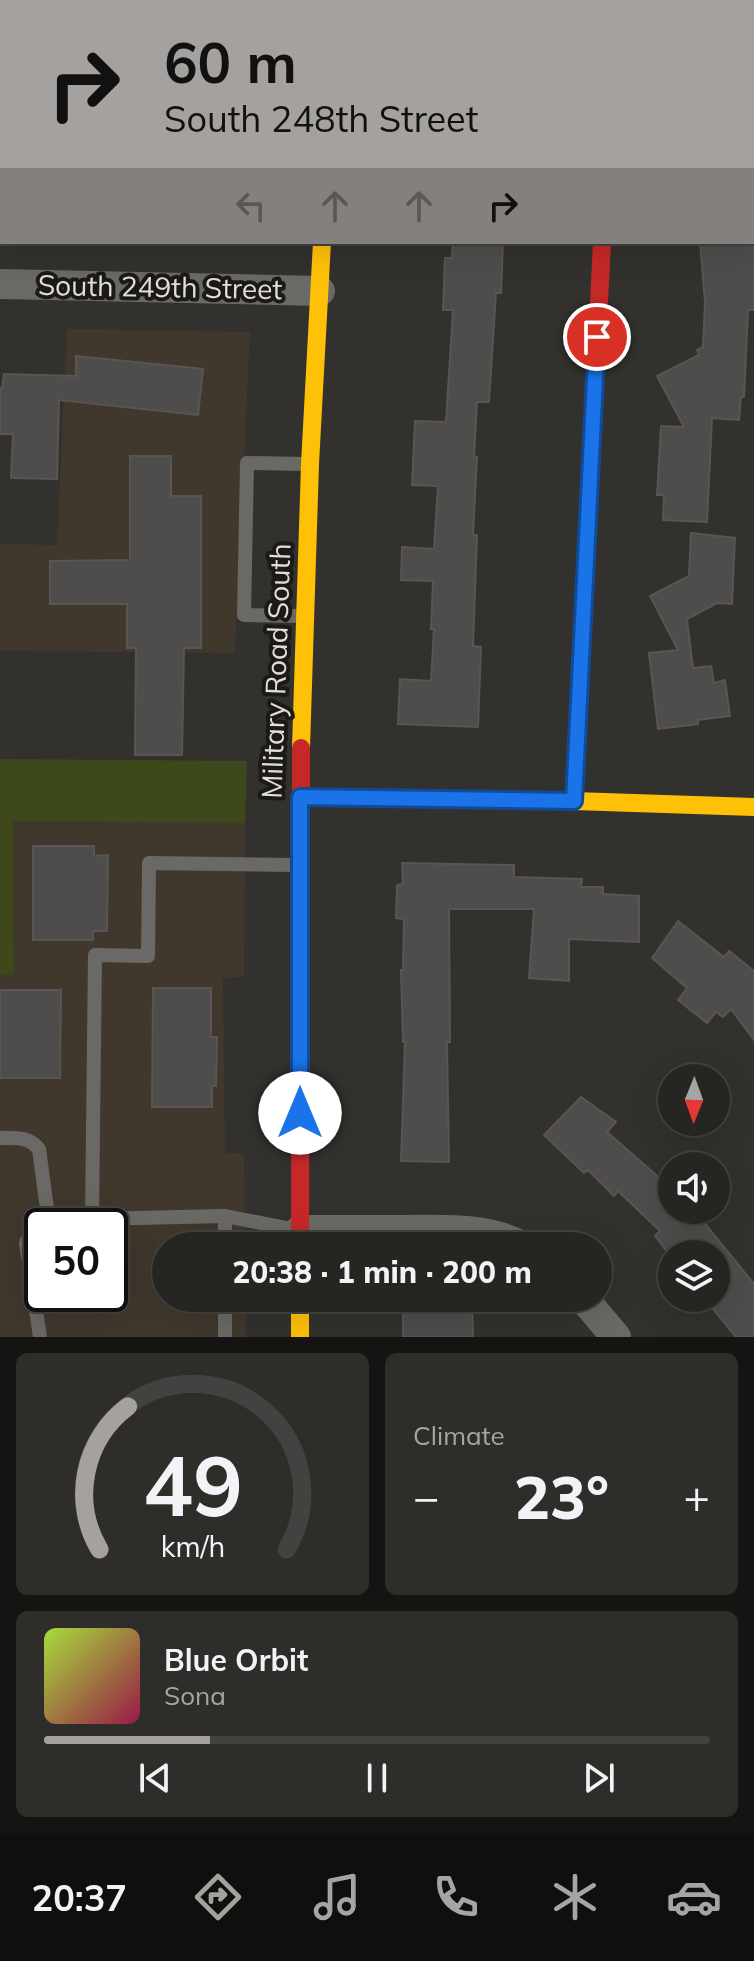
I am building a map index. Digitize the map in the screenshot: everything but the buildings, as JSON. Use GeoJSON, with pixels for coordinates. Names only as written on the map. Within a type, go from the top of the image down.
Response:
{"type":"FeatureCollection","features":[{"type":"Feature","properties":{"kind":"main road","name":"Military Road South"},"geometry":{"type":"LineString","coordinates":[[300,1232],[300,797],[310,464],[322,244]]}},
{"type":"Feature","properties":{"kind":"main road"},"geometry":{"type":"LineString","coordinates":[[574,801],[602,244]]}},
{"type":"Feature","properties":{"kind":"main road"},"geometry":{"type":"LineString","coordinates":[[300,797],[754,807]]}},
{"type":"Feature","properties":{"kind":"main road"},"geometry":{"type":"LineString","coordinates":[[300,1312],[300,1337]]}},
{"type":"Feature","properties":{"kind":"street","name":"South 249th Street"},"geometry":{"type":"LineString","coordinates":[[0,284],[320,291]]}},
{"type":"Feature","properties":{"kind":"street"},"geometry":{"type":"LineString","coordinates":[[409,1232],[468,1232]]}},
{"type":"Feature","properties":{"kind":"street"},"geometry":{"type":"LineString","coordinates":[[595,1312],[616,1337]]}},
{"type":"Feature","properties":{"kind":"lane"},"geometry":{"type":"LineString","coordinates":[[306,616],[244,615],[247,463],[310,464]]}},
{"type":"Feature","properties":{"kind":"lane"},"geometry":{"type":"LineString","coordinates":[[92,1208],[95,955],[148,956],[149,863],[300,865]]}},
{"type":"Feature","properties":{"kind":"lane"},"geometry":{"type":"LineString","coordinates":[[0,1138],[25,1138],[34,1142],[39,1149],[47,1208]]}},
{"type":"Feature","properties":{"kind":"lane"},"geometry":{"type":"LineString","coordinates":[[128,1218],[225,1216],[280,1232]]}},
{"type":"Feature","properties":{"kind":"lane"},"geometry":{"type":"LineString","coordinates":[[225,1216],[225,1232]]}},
{"type":"Feature","properties":{"kind":"lane"},"geometry":{"type":"LineString","coordinates":[[36,1312],[40,1337]]}},
{"type":"Feature","properties":{"kind":"lane"},"geometry":{"type":"LineString","coordinates":[[225,1312],[225,1337]]}},
{"type":"Feature","properties":{"kind":"shaded area"},"geometry":{"type":"Polygon","coordinates":[[[67,329],[250,332],[235,653],[0,651],[0,544],[57,545],[67,329]]]}},
{"type":"Feature","properties":{"kind":"shaded area"},"geometry":{"type":"Polygon","coordinates":[[[13,821],[245,823],[244,977],[223,978],[225,1153],[244,1154],[245,1232],[152,1232],[152,1312],[246,1312],[246,1337],[0,1337],[0,974],[14,974],[13,821]]]}},
{"type":"Feature","properties":{"kind":"green space"},"geometry":{"type":"Polygon","coordinates":[[[0,759],[247,761],[245,823],[13,821],[14,975],[0,974],[0,759]]]}},
{"type":"Feature","properties":{"kind":"traffic: slow"},"geometry":{"type":"LineString","coordinates":[[301,748],[310,464],[322,244]]}},
{"type":"Feature","properties":{"kind":"traffic: slow"},"geometry":{"type":"LineString","coordinates":[[300,797],[754,807]]}},
{"type":"Feature","properties":{"kind":"traffic: slow"},"geometry":{"type":"LineString","coordinates":[[300,1312],[300,1337]]}},
{"type":"Feature","properties":{"kind":"traffic: jam"},"geometry":{"type":"LineString","coordinates":[[574,801],[602,244]]}},
{"type":"Feature","properties":{"kind":"traffic: jam"},"geometry":{"type":"LineString","coordinates":[[300,1232],[301,748]]}},
{"type":"Feature","properties":{"kind":"route"},"geometry":{"type":"LineString","coordinates":[[300,1113],[300,797],[574,801],[597,337]]}}]}
